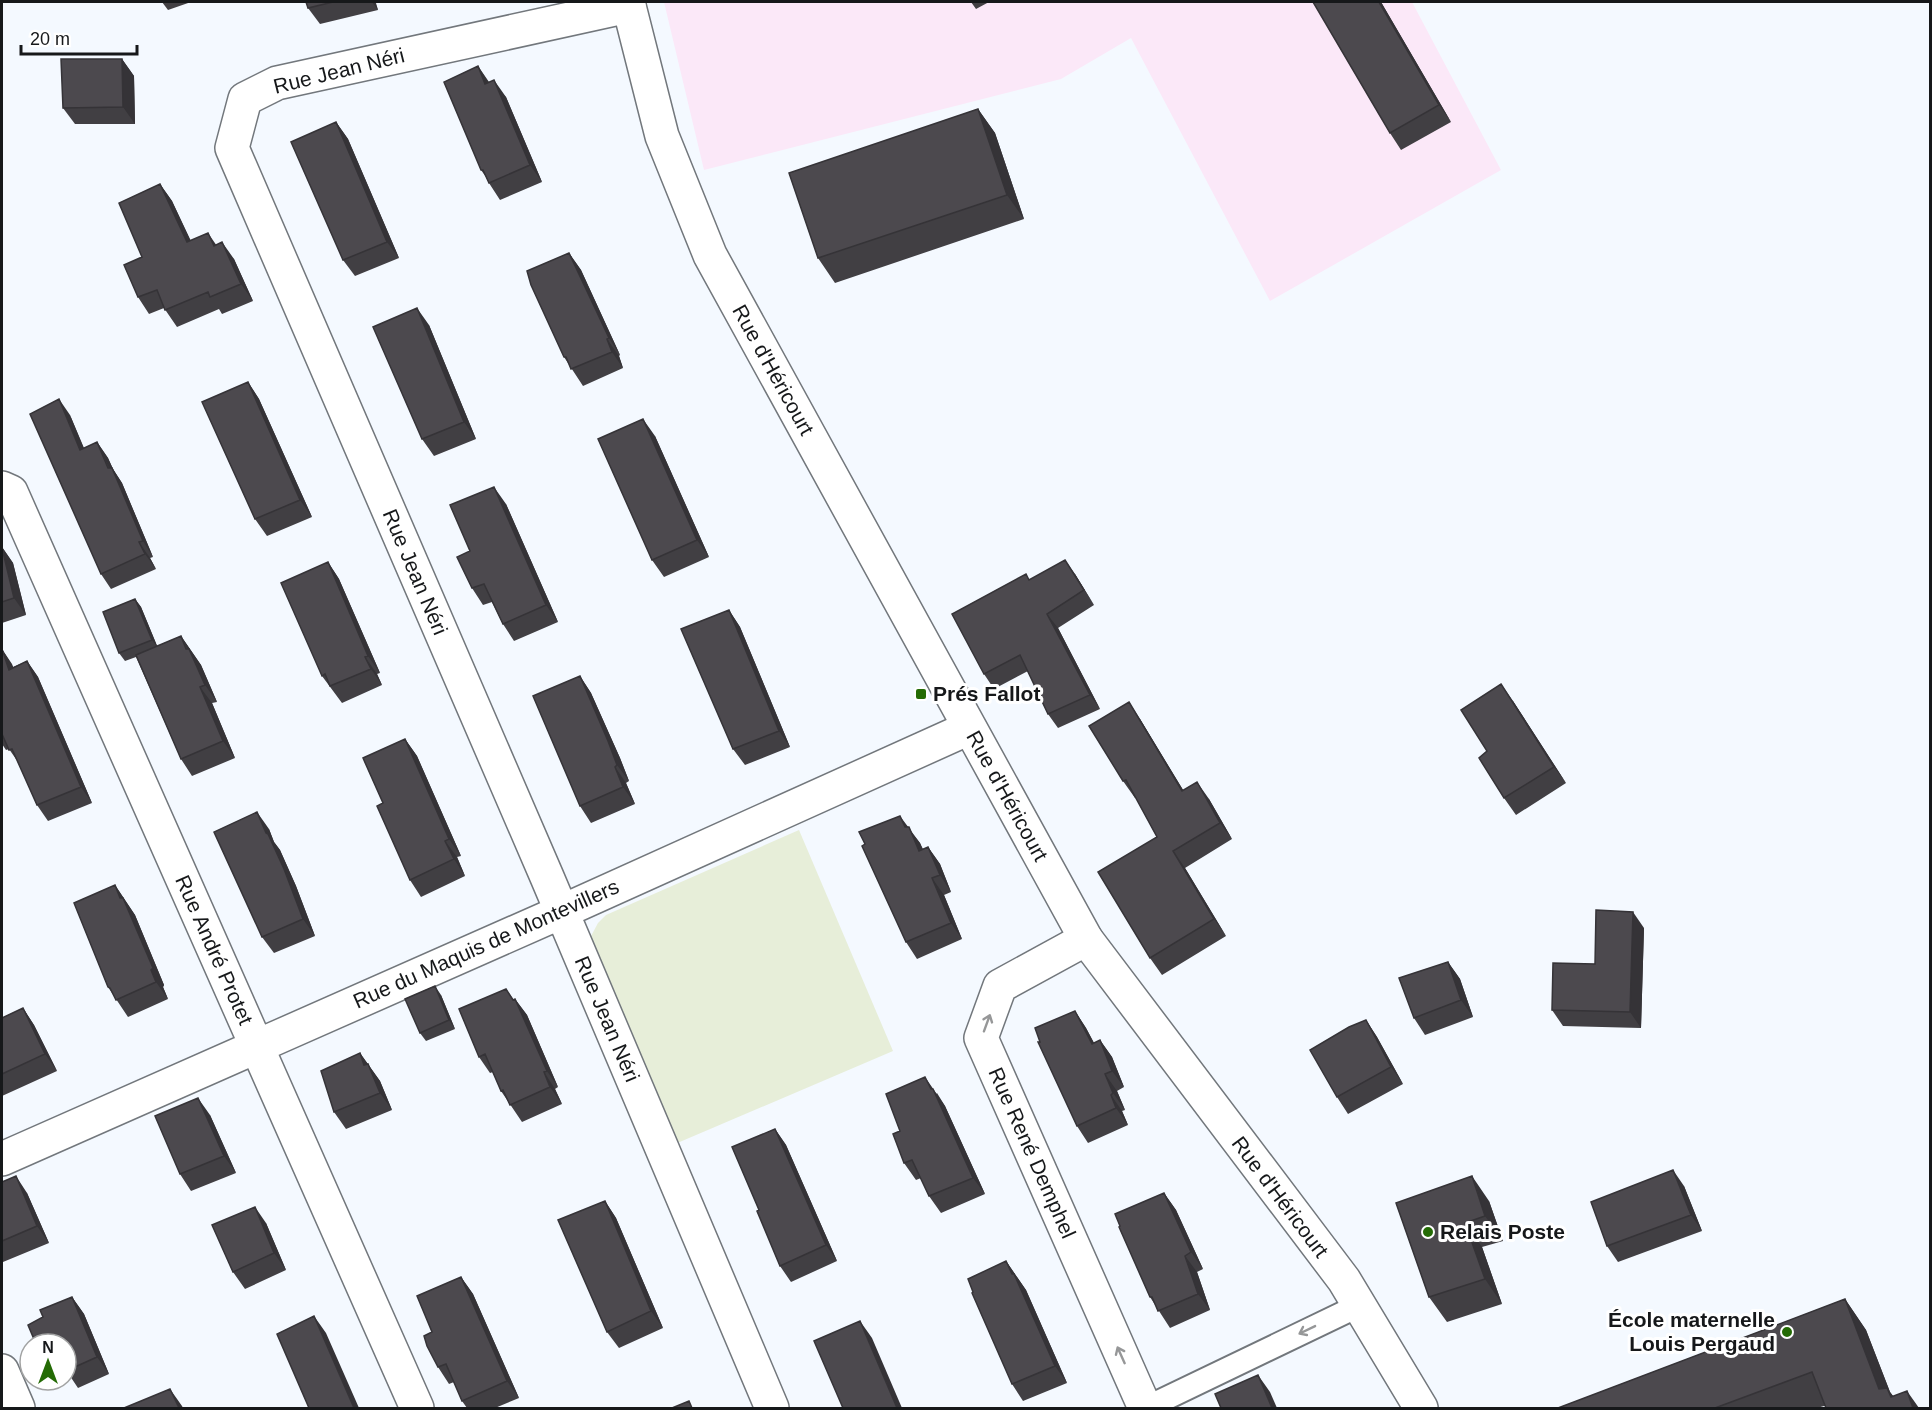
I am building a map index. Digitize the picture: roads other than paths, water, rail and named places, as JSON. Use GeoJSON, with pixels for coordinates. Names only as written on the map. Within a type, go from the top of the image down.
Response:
{"type":"FeatureCollection","features":[{"type":"Feature","properties":{"kind":"street","name":"Rue d'Héricourt"},"geometry":{"type":"LineString","coordinates":[[628,4],[662,136],[710,255],[1086,939],[1344,1280],[1421,1408]]}},
{"type":"Feature","properties":{"kind":"street","name":"Rue Jean Néri"},"geometry":{"type":"LineString","coordinates":[[628,4],[277,83],[245,99],[232,148],[772,1408]]}},
{"type":"Feature","properties":{"kind":"street","name":"Rue André Protet"},"geometry":{"type":"LineString","coordinates":[[6,490],[417,1408]]}},
{"type":"Feature","properties":{"kind":"street","name":"Rue du Maquis de Montevillers"},"geometry":{"type":"LineString","coordinates":[[2,1159],[561,912],[969,728]]}},
{"type":"Feature","properties":{"kind":"street","name":"Rue René Demphel"},"geometry":{"type":"LineString","coordinates":[[1086,939],[1000,986],[981,1038],[1145,1408]]}},
{"type":"Feature","properties":{"kind":"street"},"geometry":{"type":"LineString","coordinates":[[2,1371],[18,1408]]}},
{"type":"Feature","properties":{"kind":"lane"},"geometry":{"type":"LineString","coordinates":[[1145,1408],[1360,1305]]}},
{"type":"Feature","properties":{"kind":"place","name":"Prés Fallot"},"geometry":{"type":"Point","coordinates":[921,694]}},
{"type":"Feature","properties":{"kind":"place","name":"Relais Poste"},"geometry":{"type":"Point","coordinates":[1428,1232]}},
{"type":"Feature","properties":{"kind":"place","name":"École maternelle Louis Pergaud"},"geometry":{"type":"Point","coordinates":[1787,1332]}}]}
